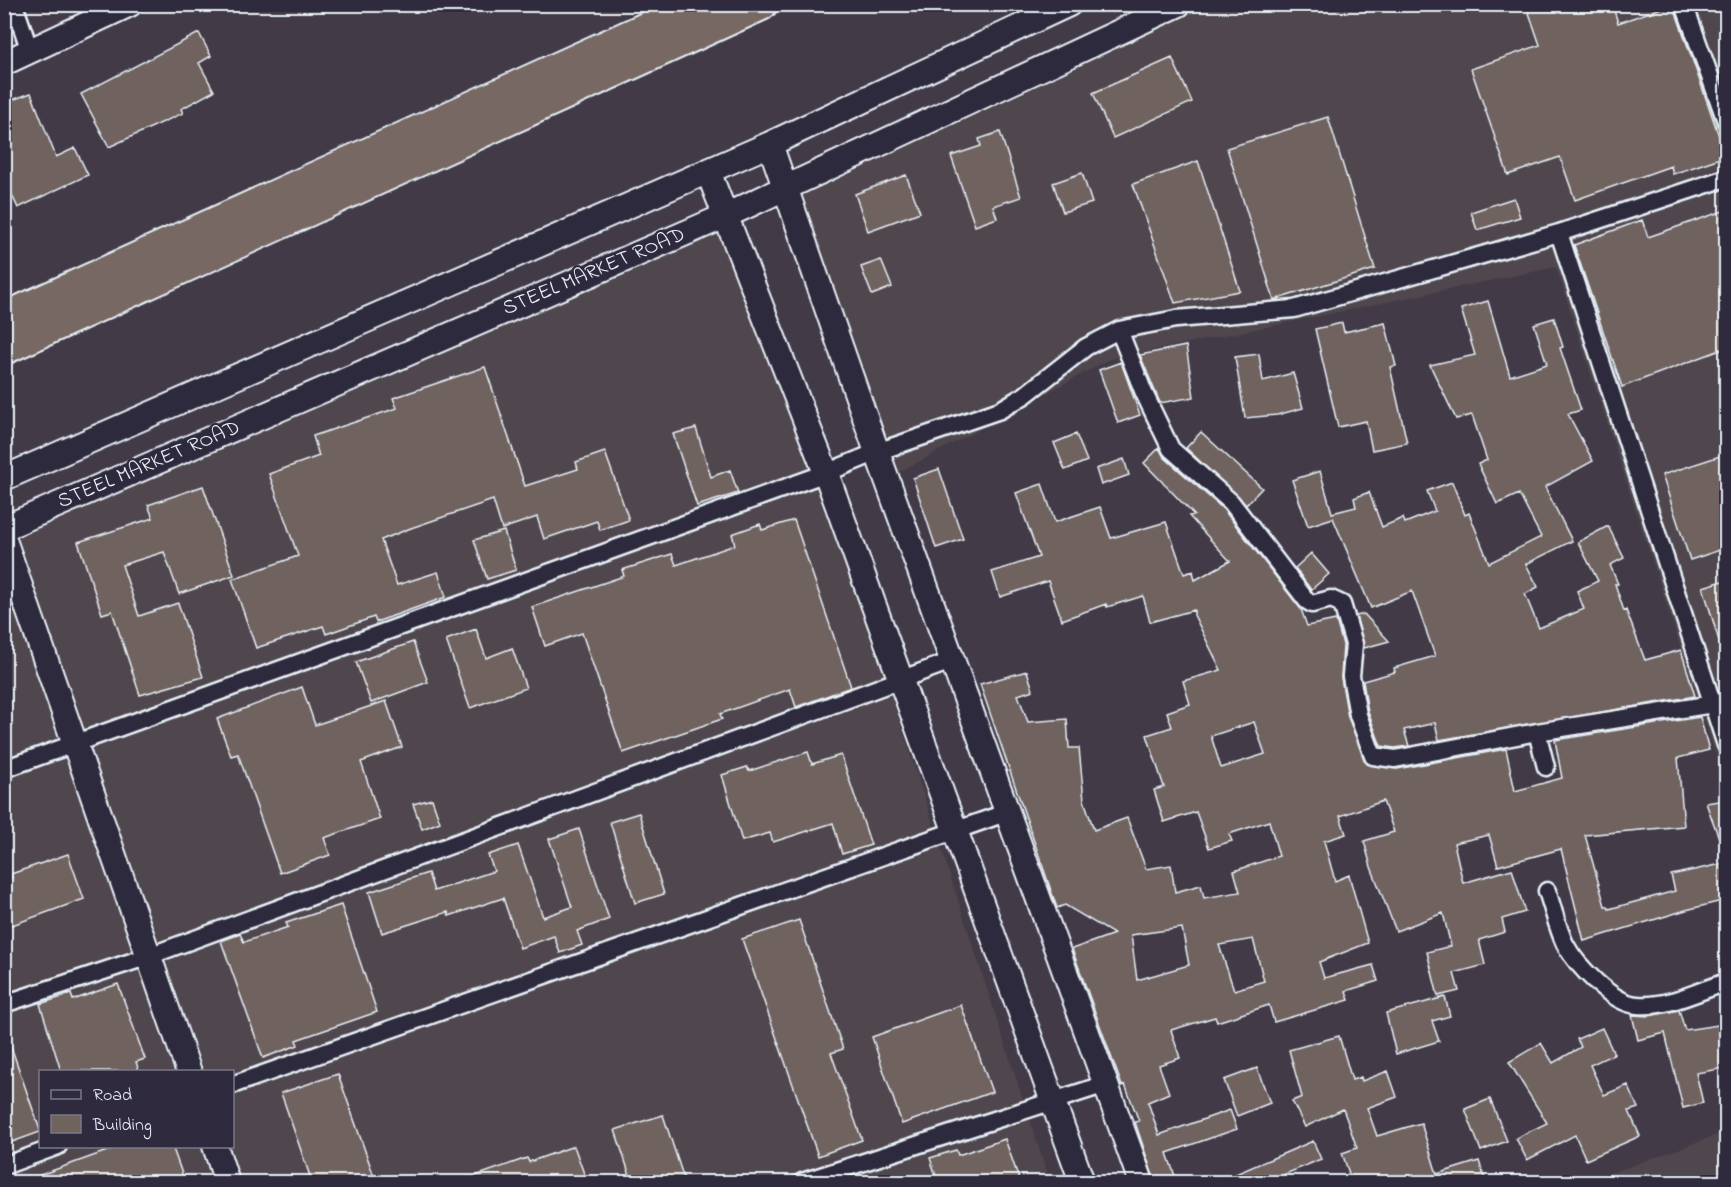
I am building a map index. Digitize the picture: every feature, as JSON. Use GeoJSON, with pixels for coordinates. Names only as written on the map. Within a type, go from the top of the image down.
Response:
{"type":"FeatureCollection","features":[{"type":"Feature","properties":{"kind":"highway"},"geometry":{"type":"LineString","coordinates":[[4,320],[702,4]]}},
{"type":"Feature","properties":{"kind":"highway"},"geometry":{"type":"LineString","coordinates":[[4,348],[761,4]]}},
{"type":"Feature","properties":{"kind":"street"},"geometry":{"type":"LineString","coordinates":[[4,63],[130,4]]}},
{"type":"Feature","properties":{"kind":"street","name":"STEEL MARKET ROAD"},"geometry":{"type":"LineString","coordinates":[[4,528],[725,216],[1179,4]]}},
{"type":"Feature","properties":{"kind":"street"},"geometry":{"type":"LineString","coordinates":[[1684,4],[1726,121]]}},
{"type":"Feature","properties":{"kind":"street"},"geometry":{"type":"LineString","coordinates":[[4,478],[770,144],[1057,7]]}},
{"type":"Feature","properties":{"kind":"street"},"geometry":{"type":"LineString","coordinates":[[10,11],[30,51]]}},
{"type":"Feature","properties":{"kind":"street"},"geometry":{"type":"LineString","coordinates":[[770,144],[877,452],[1141,1182]]}},
{"type":"Feature","properties":{"kind":"street"},"geometry":{"type":"LineString","coordinates":[[708,171],[826,473],[1082,1182]]}},
{"type":"Feature","properties":{"kind":"street"},"geometry":{"type":"LineString","coordinates":[[4,769],[76,745],[826,473],[877,452],[1000,410],[1025,395],[1086,347],[1119,330],[1176,319],[1294,309],[1559,233],[1726,178]]}},
{"type":"Feature","properties":{"kind":"street"},"geometry":{"type":"LineString","coordinates":[[1559,233],[1726,745]]}},
{"type":"Feature","properties":{"kind":"street"},"geometry":{"type":"LineString","coordinates":[[1119,330],[1144,393],[1171,449],[1231,502],[1306,601],[1312,603],[1331,599],[1342,604],[1354,644],[1351,676],[1356,705],[1372,756],[1395,759],[1537,732],[1713,704]]}},
{"type":"Feature","properties":{"kind":"street"},"geometry":{"type":"LineString","coordinates":[[4,540],[189,1070]]}},
{"type":"Feature","properties":{"kind":"street"},"geometry":{"type":"LineString","coordinates":[[4,1004],[149,956],[954,660]]}},
{"type":"Feature","properties":{"kind":"street"},"geometry":{"type":"LineString","coordinates":[[1537,732],[1546,767]]}},
{"type":"Feature","properties":{"kind":"street"},"geometry":{"type":"LineString","coordinates":[[234,1084],[1008,812]]}},
{"type":"Feature","properties":{"kind":"street"},"geometry":{"type":"LineString","coordinates":[[1547,891],[1566,946],[1578,963],[1614,998],[1630,1004],[1653,1005],[1726,982]]}},
{"type":"Feature","properties":{"kind":"street"},"geometry":{"type":"LineString","coordinates":[[802,1182],[1106,1084]]}},
{"type":"Feature","properties":{"kind":"street"},"geometry":{"type":"LineString","coordinates":[[4,1166],[53,1148]]}},
{"type":"Feature","properties":{"kind":"street"},"geometry":{"type":"LineString","coordinates":[[216,1148],[228,1182]]}},
{"type":"Feature","properties":{"kind":"shaded area"},"geometry":{"type":"Polygon","coordinates":[[[1202,5],[1726,5],[1726,786],[1556,267],[1110,359],[879,483],[785,195],[1202,5]]]}},
{"type":"Feature","properties":{"kind":"shaded area"},"geometry":{"type":"Polygon","coordinates":[[[735,217],[1050,1182],[5,1182],[4,541],[735,217]]]}},
{"type":"Feature","properties":{"kind":"shaded area"},"geometry":{"type":"Polygon","coordinates":[[[1726,1132],[1726,1182],[1586,1182],[1726,1132]]]}},
{"type":"Feature","properties":{"kind":"building"},"geometry":{"type":"Polygon","coordinates":[[[1526,4],[1612,4],[1618,23],[1673,4],[1726,156],[1673,174],[1671,166],[1575,200],[1560,157],[1508,175],[1471,69],[1540,45],[1526,4]]]}},
{"type":"Feature","properties":{"kind":"building"},"geometry":{"type":"Polygon","coordinates":[[[199,33],[211,56],[199,63],[214,91],[181,109],[183,113],[109,147],[81,94],[199,33]]]}},
{"type":"Feature","properties":{"kind":"building"},"geometry":{"type":"Polygon","coordinates":[[[1172,58],[1192,102],[1113,138],[1093,93],[1172,58]]]}},
{"type":"Feature","properties":{"kind":"building"},"geometry":{"type":"Polygon","coordinates":[[[31,93],[56,157],[75,148],[88,175],[18,208],[4,178],[4,103],[31,93]]]}},
{"type":"Feature","properties":{"kind":"building"},"geometry":{"type":"Polygon","coordinates":[[[1328,117],[1375,269],[1274,300],[1227,148],[1328,117]]]}},
{"type":"Feature","properties":{"kind":"building"},"geometry":{"type":"Polygon","coordinates":[[[1000,132],[1021,197],[993,206],[997,218],[975,226],[951,156],[981,146],[979,139],[1000,132]]]}},
{"type":"Feature","properties":{"kind":"building"},"geometry":{"type":"Polygon","coordinates":[[[1198,161],[1240,291],[1175,303],[1133,184],[1198,161]]]}},
{"type":"Feature","properties":{"kind":"building"},"geometry":{"type":"Polygon","coordinates":[[[1082,173],[1092,203],[1063,212],[1053,183],[1082,173]]]}},
{"type":"Feature","properties":{"kind":"building"},"geometry":{"type":"Polygon","coordinates":[[[906,175],[920,212],[868,231],[855,194],[906,175]]]}},
{"type":"Feature","properties":{"kind":"building"},"geometry":{"type":"Polygon","coordinates":[[[1514,198],[1520,217],[1477,230],[1471,212],[1514,198]]]}},
{"type":"Feature","properties":{"kind":"building"},"geometry":{"type":"Polygon","coordinates":[[[1726,210],[1726,348],[1622,387],[1574,245],[1642,220],[1648,237],[1726,210]]]}},
{"type":"Feature","properties":{"kind":"building"},"geometry":{"type":"Polygon","coordinates":[[[881,260],[892,287],[872,295],[861,267],[881,260]]]}},
{"type":"Feature","properties":{"kind":"building"},"geometry":{"type":"Polygon","coordinates":[[[1488,301],[1510,376],[1547,364],[1534,324],[1554,318],[1563,347],[1560,348],[1581,410],[1568,414],[1593,461],[1545,487],[1572,541],[1526,564],[1538,587],[1525,594],[1539,628],[1584,609],[1577,591],[1598,581],[1578,542],[1608,526],[1624,558],[1610,565],[1618,584],[1615,584],[1645,660],[1681,650],[1695,696],[1439,740],[1435,723],[1404,730],[1409,746],[1395,748],[1381,746],[1368,712],[1363,681],[1395,672],[1394,668],[1435,656],[1412,591],[1371,608],[1333,518],[1308,526],[1292,480],[1320,471],[1332,513],[1356,507],[1354,498],[1369,492],[1382,527],[1403,518],[1405,523],[1435,511],[1427,491],[1452,482],[1465,515],[1469,513],[1489,563],[1541,537],[1519,494],[1497,504],[1478,464],[1487,460],[1472,415],[1456,419],[1430,365],[1475,355],[1461,309],[1488,301]]]}},
{"type":"Feature","properties":{"kind":"building"},"geometry":{"type":"Polygon","coordinates":[[[1342,323],[1344,332],[1385,323],[1396,366],[1390,367],[1407,443],[1372,450],[1366,421],[1338,427],[1315,329],[1342,323]]]}},
{"type":"Feature","properties":{"kind":"building"},"geometry":{"type":"Polygon","coordinates":[[[1186,346],[1194,397],[1160,403],[1140,355],[1186,346]]]}},
{"type":"Feature","properties":{"kind":"building"},"geometry":{"type":"Polygon","coordinates":[[[1259,354],[1263,381],[1293,373],[1303,408],[1277,415],[1245,418],[1235,357],[1259,354]]]}},
{"type":"Feature","properties":{"kind":"building"},"geometry":{"type":"Polygon","coordinates":[[[1121,362],[1140,415],[1118,423],[1099,370],[1121,362]]]}},
{"type":"Feature","properties":{"kind":"building"},"geometry":{"type":"Polygon","coordinates":[[[485,367],[525,486],[578,469],[576,462],[605,452],[629,520],[600,530],[597,521],[544,539],[537,517],[502,529],[493,500],[411,528],[381,540],[397,585],[438,572],[446,597],[376,622],[374,617],[326,634],[323,626],[256,648],[232,579],[298,556],[269,474],[319,456],[313,436],[397,408],[393,398],[485,367]]]}},
{"type":"Feature","properties":{"kind":"building"},"geometry":{"type":"Polygon","coordinates":[[[696,428],[711,477],[730,470],[738,493],[697,506],[673,434],[696,428]]]}},
{"type":"Feature","properties":{"kind":"building"},"geometry":{"type":"Polygon","coordinates":[[[1201,432],[1262,488],[1246,505],[1186,448],[1201,432]]]}},
{"type":"Feature","properties":{"kind":"building"},"geometry":{"type":"Polygon","coordinates":[[[1076,434],[1087,461],[1065,470],[1054,443],[1076,434]]]}},
{"type":"Feature","properties":{"kind":"building"},"geometry":{"type":"Polygon","coordinates":[[[1159,448],[1164,457],[1223,509],[1301,609],[1307,626],[1336,620],[1343,645],[1341,678],[1348,717],[1367,764],[1397,769],[1506,749],[1515,791],[1562,778],[1555,740],[1700,717],[1709,750],[1678,758],[1684,826],[1585,835],[1605,906],[1609,909],[1675,891],[1671,875],[1726,863],[1726,900],[1584,941],[1561,849],[1498,866],[1489,835],[1454,843],[1463,883],[1512,869],[1525,912],[1502,919],[1505,932],[1479,940],[1485,965],[1454,973],[1459,991],[1438,996],[1427,952],[1451,946],[1443,913],[1396,931],[1371,867],[1364,841],[1394,832],[1383,801],[1340,816],[1346,834],[1324,841],[1335,881],[1349,875],[1368,943],[1319,962],[1324,978],[1373,965],[1378,981],[1346,991],[1349,1000],[1274,1022],[1269,1005],[1217,1022],[1215,1017],[1171,1030],[1180,1058],[1159,1065],[1169,1093],[1148,1102],[1159,1135],[1230,1110],[1237,1129],[1167,1153],[1177,1182],[1155,1182],[1135,1122],[1139,1121],[1125,1085],[1122,1086],[1072,949],[1114,934],[1065,905],[1057,908],[980,684],[1027,671],[1033,690],[1018,695],[1028,722],[1067,719],[1069,748],[1079,748],[1084,800],[1094,830],[1127,818],[1146,869],[1171,865],[1175,892],[1201,885],[1204,898],[1240,892],[1234,871],[1279,856],[1269,821],[1229,834],[1232,841],[1209,848],[1196,812],[1164,822],[1154,790],[1164,787],[1147,735],[1172,727],[1167,712],[1190,704],[1183,681],[1221,670],[1194,615],[1194,610],[1150,622],[1143,596],[1107,607],[1106,604],[1062,620],[1048,581],[1000,597],[992,572],[1039,557],[1016,493],[1042,484],[1055,522],[1100,507],[1111,538],[1166,522],[1184,574],[1193,571],[1195,580],[1230,561],[1189,516],[1194,515],[1144,463],[1159,448]],[[1254,722],[1211,736],[1221,768],[1265,754],[1254,722]],[[1182,928],[1131,935],[1137,980],[1189,965],[1182,928]],[[1253,939],[1219,945],[1234,990],[1264,981],[1253,939]]]}},
{"type":"Feature","properties":{"kind":"building"},"geometry":{"type":"Polygon","coordinates":[[[1726,454],[1726,548],[1690,560],[1662,475],[1726,454]]]}},
{"type":"Feature","properties":{"kind":"building"},"geometry":{"type":"Polygon","coordinates":[[[1124,459],[1129,475],[1101,485],[1096,469],[1124,459]]]}},
{"type":"Feature","properties":{"kind":"building"},"geometry":{"type":"Polygon","coordinates":[[[939,469],[963,539],[936,548],[913,478],[939,469]]]}},
{"type":"Feature","properties":{"kind":"building"},"geometry":{"type":"Polygon","coordinates":[[[203,486],[234,575],[179,594],[164,552],[122,565],[139,616],[178,603],[203,677],[140,695],[112,611],[102,614],[78,542],[153,518],[148,505],[203,486]]]}},
{"type":"Feature","properties":{"kind":"building"},"geometry":{"type":"Polygon","coordinates":[[[794,520],[851,687],[796,707],[790,689],[720,714],[722,719],[623,753],[582,633],[545,646],[532,607],[624,576],[622,570],[672,554],[676,565],[735,545],[732,534],[760,524],[762,530],[794,520]]]}},
{"type":"Feature","properties":{"kind":"building"},"geometry":{"type":"Polygon","coordinates":[[[504,531],[516,570],[487,579],[474,540],[504,531]]]}},
{"type":"Feature","properties":{"kind":"building"},"geometry":{"type":"Polygon","coordinates":[[[1311,553],[1329,574],[1311,590],[1295,568],[1311,553]]]}},
{"type":"Feature","properties":{"kind":"building"},"geometry":{"type":"Polygon","coordinates":[[[1726,580],[1726,650],[1722,651],[1703,587],[1726,580]]]}},
{"type":"Feature","properties":{"kind":"building"},"geometry":{"type":"Polygon","coordinates":[[[1364,614],[1389,641],[1364,648],[1356,616],[1364,614]]]}},
{"type":"Feature","properties":{"kind":"building"},"geometry":{"type":"Polygon","coordinates":[[[476,629],[486,658],[512,648],[526,688],[470,708],[446,640],[476,629]]]}},
{"type":"Feature","properties":{"kind":"building"},"geometry":{"type":"Polygon","coordinates":[[[413,642],[428,682],[371,703],[356,662],[413,642]]]}},
{"type":"Feature","properties":{"kind":"building"},"geometry":{"type":"Polygon","coordinates":[[[302,687],[315,725],[386,701],[402,747],[361,762],[380,819],[324,838],[330,855],[280,873],[238,754],[231,756],[217,719],[302,687]]]}},
{"type":"Feature","properties":{"kind":"building"},"geometry":{"type":"Polygon","coordinates":[[[808,752],[812,764],[841,755],[871,845],[842,854],[833,823],[773,842],[770,833],[742,841],[722,775],[747,767],[749,771],[808,752]]]}},
{"type":"Feature","properties":{"kind":"building"},"geometry":{"type":"Polygon","coordinates":[[[432,799],[440,822],[422,829],[413,804],[432,799]]]}},
{"type":"Feature","properties":{"kind":"building"},"geometry":{"type":"Polygon","coordinates":[[[1725,800],[1726,854],[1706,803],[1725,800]]]}},
{"type":"Feature","properties":{"kind":"building"},"geometry":{"type":"Polygon","coordinates":[[[639,813],[664,894],[635,903],[610,822],[639,813]]]}},
{"type":"Feature","properties":{"kind":"building"},"geometry":{"type":"Polygon","coordinates":[[[579,829],[609,919],[577,931],[582,945],[560,953],[554,936],[520,948],[503,898],[449,916],[448,912],[382,933],[369,892],[428,873],[434,891],[494,871],[488,855],[518,845],[543,917],[572,907],[549,839],[579,829]]]}},
{"type":"Feature","properties":{"kind":"building"},"geometry":{"type":"Polygon","coordinates":[[[68,854],[84,899],[4,928],[4,880],[12,878],[11,874],[68,854]]]}},
{"type":"Feature","properties":{"kind":"building"},"geometry":{"type":"Polygon","coordinates":[[[341,905],[377,1012],[296,1040],[298,1045],[263,1058],[221,941],[240,934],[244,942],[288,927],[286,923],[341,905]]]}},
{"type":"Feature","properties":{"kind":"building"},"geometry":{"type":"Polygon","coordinates":[[[799,920],[843,1049],[831,1053],[862,1140],[818,1156],[742,939],[799,920]]]}},
{"type":"Feature","properties":{"kind":"building"},"geometry":{"type":"Polygon","coordinates":[[[118,984],[145,1059],[136,1062],[139,1070],[61,1070],[40,1004],[71,994],[73,1000],[118,984]]]}},
{"type":"Feature","properties":{"kind":"building"},"geometry":{"type":"Polygon","coordinates":[[[1445,997],[1450,1016],[1432,1021],[1439,1041],[1396,1054],[1386,1013],[1445,997]]]}},
{"type":"Feature","properties":{"kind":"building"},"geometry":{"type":"Polygon","coordinates":[[[961,1005],[992,1092],[902,1124],[872,1037],[961,1005]]]}},
{"type":"Feature","properties":{"kind":"building"},"geometry":{"type":"Polygon","coordinates":[[[1679,1010],[1685,1030],[1718,1025],[1725,1068],[1696,1073],[1703,1103],[1683,1108],[1665,1033],[1638,1040],[1632,1015],[1649,1016],[1679,1010]]]}},
{"type":"Feature","properties":{"kind":"building"},"geometry":{"type":"Polygon","coordinates":[[[1602,1028],[1614,1054],[1590,1065],[1604,1095],[1628,1085],[1638,1108],[1629,1111],[1640,1136],[1586,1160],[1575,1135],[1527,1160],[1516,1138],[1547,1123],[1509,1062],[1541,1043],[1553,1063],[1581,1047],[1577,1039],[1602,1028]]]}},
{"type":"Feature","properties":{"kind":"building"},"geometry":{"type":"Polygon","coordinates":[[[4,1035],[7,1035],[39,1132],[4,1145],[4,1035]]]}},
{"type":"Feature","properties":{"kind":"building"},"geometry":{"type":"Polygon","coordinates":[[[1339,1036],[1352,1080],[1361,1077],[1362,1081],[1388,1071],[1397,1097],[1367,1108],[1377,1136],[1421,1123],[1437,1174],[1479,1161],[1486,1182],[1352,1182],[1342,1153],[1357,1148],[1343,1109],[1305,1127],[1292,1101],[1302,1097],[1289,1050],[1339,1036]]]}},
{"type":"Feature","properties":{"kind":"building"},"geometry":{"type":"Polygon","coordinates":[[[1257,1068],[1270,1103],[1237,1116],[1224,1080],[1257,1068]]]}},
{"type":"Feature","properties":{"kind":"building"},"geometry":{"type":"Polygon","coordinates":[[[338,1074],[376,1182],[312,1182],[281,1093],[338,1074]]]}},
{"type":"Feature","properties":{"kind":"building"},"geometry":{"type":"Polygon","coordinates":[[[1490,1099],[1507,1141],[1481,1151],[1465,1109],[1490,1099]]]}},
{"type":"Feature","properties":{"kind":"building"},"geometry":{"type":"Polygon","coordinates":[[[663,1115],[685,1182],[632,1182],[615,1130],[663,1115]]]}},
{"type":"Feature","properties":{"kind":"building"},"geometry":{"type":"Polygon","coordinates":[[[1005,1139],[1020,1182],[938,1182],[930,1158],[956,1150],[958,1155],[1005,1139]]]}},
{"type":"Feature","properties":{"kind":"building"},"geometry":{"type":"Polygon","coordinates":[[[1313,1141],[1321,1159],[1283,1175],[1288,1182],[1217,1182],[1313,1141]]]}},
{"type":"Feature","properties":{"kind":"building"},"geometry":{"type":"Polygon","coordinates":[[[574,1146],[587,1182],[464,1182],[464,1180],[527,1158],[529,1162],[574,1146]]]}},
{"type":"Feature","properties":{"kind":"building"},"geometry":{"type":"Polygon","coordinates":[[[115,1148],[173,1148],[185,1182],[26,1182],[26,1180],[115,1148]]]}}]}
